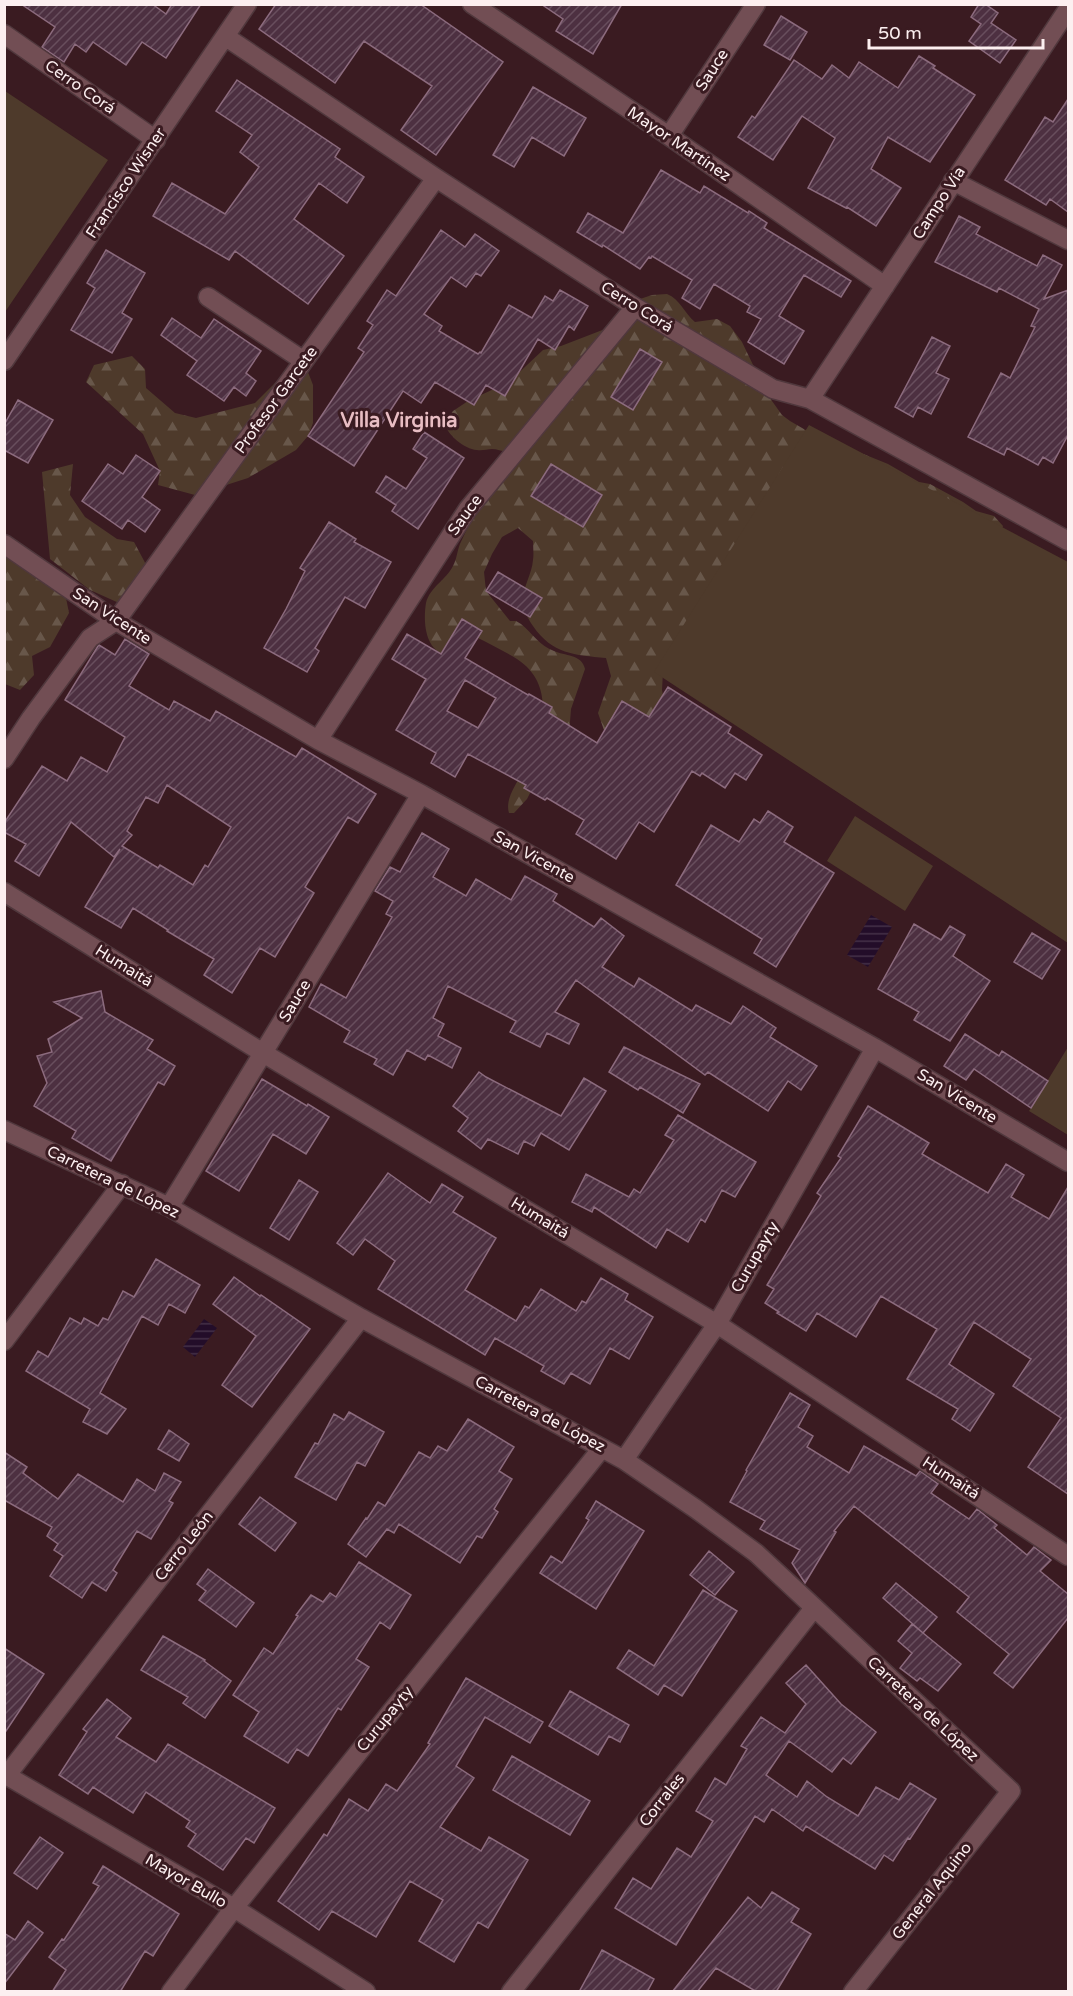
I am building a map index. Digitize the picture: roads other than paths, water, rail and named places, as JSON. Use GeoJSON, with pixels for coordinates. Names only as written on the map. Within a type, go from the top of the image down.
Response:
{"type":"FeatureCollection","features":[{"type":"Feature","properties":{"kind":"street","name":"Francisco Wisner"},"geometry":{"type":"LineString","coordinates":[[4,362],[247,4]]}},
{"type":"Feature","properties":{"kind":"street","name":"Mayor Martínez"},"geometry":{"type":"LineString","coordinates":[[471,4],[669,136],[885,286]]}},
{"type":"Feature","properties":{"kind":"street","name":"Sauce"},"geometry":{"type":"LineString","coordinates":[[669,136],[756,4]]}},
{"type":"Feature","properties":{"kind":"street","name":"Campo Vía"},"geometry":{"type":"LineString","coordinates":[[810,399],[1068,9]]}},
{"type":"Feature","properties":{"kind":"street","name":"Cerro Corá"},"geometry":{"type":"LineString","coordinates":[[4,34],[156,140]]}},
{"type":"Feature","properties":{"kind":"street","name":"Cerro Corá"},"geometry":{"type":"LineString","coordinates":[[226,37],[436,178],[635,307],[773,388],[810,399],[1068,541]]}},
{"type":"Feature","properties":{"kind":"street","name":"Profesor Garcete"},"geometry":{"type":"LineString","coordinates":[[116,621],[436,178]]}},
{"type":"Feature","properties":{"kind":"street"},"geometry":{"type":"LineString","coordinates":[[953,181],[1068,240]]}},
{"type":"Feature","properties":{"kind":"street"},"geometry":{"type":"LineString","coordinates":[[208,297],[304,361]]}},
{"type":"Feature","properties":{"kind":"street","name":"Sauce"},"geometry":{"type":"LineString","coordinates":[[318,741],[468,509],[635,307]]}},
{"type":"Feature","properties":{"kind":"street","name":"San Vicente"},"geometry":{"type":"LineString","coordinates":[[4,544],[116,621],[318,741],[421,794],[875,1048],[1068,1162]]}},
{"type":"Feature","properties":{"kind":"street"},"geometry":{"type":"LineString","coordinates":[[4,759],[90,638],[116,621]]}},
{"type":"Feature","properties":{"kind":"street","name":"Sauce"},"geometry":{"type":"LineString","coordinates":[[169,1208],[421,794]]}},
{"type":"Feature","properties":{"kind":"street","name":"Humaitá"},"geometry":{"type":"LineString","coordinates":[[4,892],[263,1053],[717,1324],[1068,1556]]}},
{"type":"Feature","properties":{"kind":"street","name":"Curupayty"},"geometry":{"type":"LineString","coordinates":[[624,1460],[717,1324],[875,1048]]}},
{"type":"Feature","properties":{"kind":"street","name":"Carretera de López"},"geometry":{"type":"LineString","coordinates":[[4,1130],[169,1208],[361,1318],[624,1460],[756,1553],[1011,1791]]}},
{"type":"Feature","properties":{"kind":"street"},"geometry":{"type":"LineString","coordinates":[[4,1341],[122,1184]]}},
{"type":"Feature","properties":{"kind":"street","name":"Cerro León"},"geometry":{"type":"LineString","coordinates":[[6,1774],[361,1318]]}},
{"type":"Feature","properties":{"kind":"street","name":"Curupayty"},"geometry":{"type":"LineString","coordinates":[[171,1992],[234,1908],[602,1448]]}},
{"type":"Feature","properties":{"kind":"street","name":"Corrales"},"geometry":{"type":"LineString","coordinates":[[511,1992],[814,1608]]}},
{"type":"Feature","properties":{"kind":"street","name":"Mayor Bullo"},"geometry":{"type":"LineString","coordinates":[[6,1774],[234,1908],[366,1992]]}},
{"type":"Feature","properties":{"kind":"street","name":"General Aquino"},"geometry":{"type":"LineString","coordinates":[[853,1992],[1011,1791]]}},
{"type":"Feature","properties":{"kind":"district","name":"Villa Virginia"},"geometry":{"type":"Point","coordinates":[399,421]}}]}
